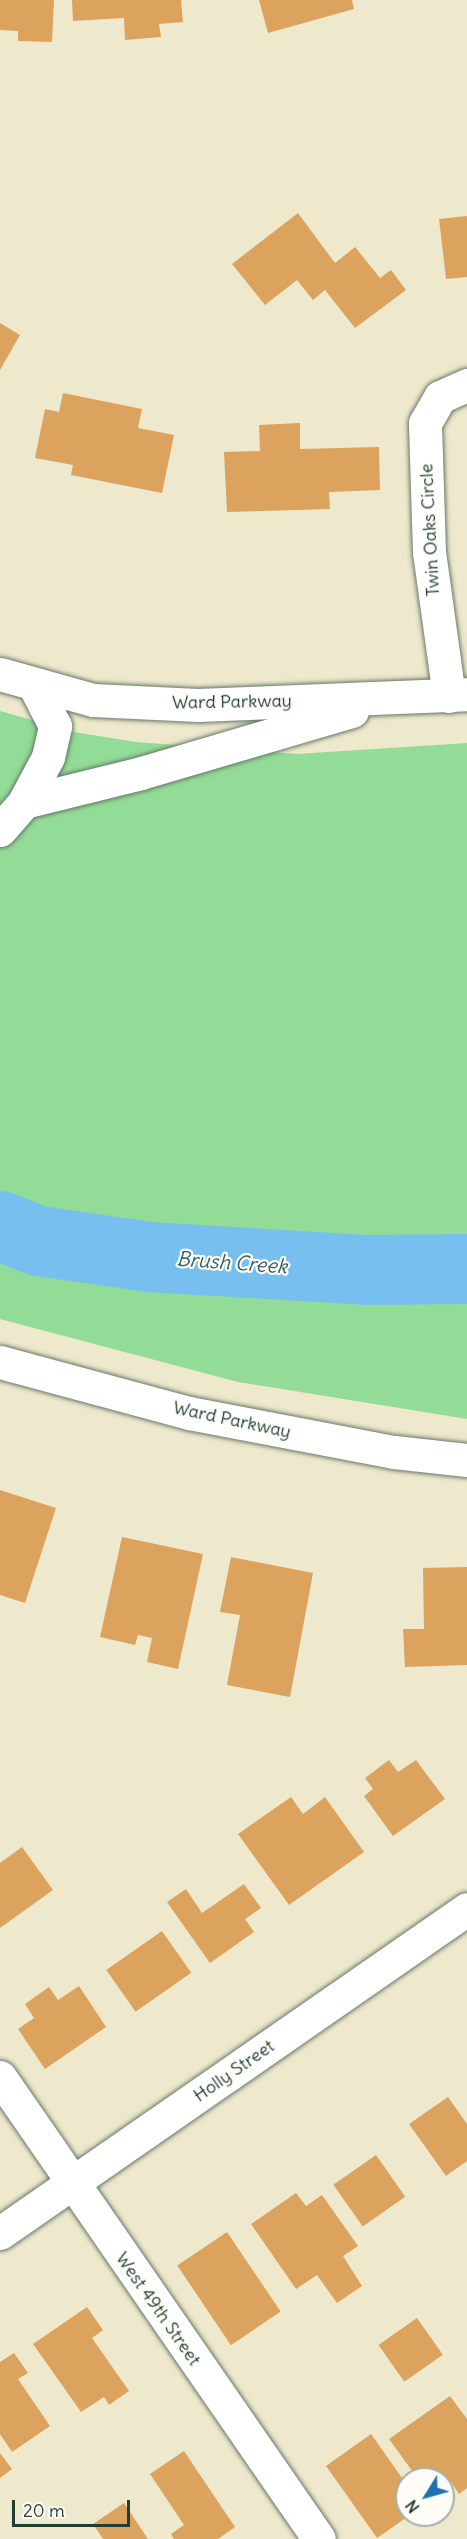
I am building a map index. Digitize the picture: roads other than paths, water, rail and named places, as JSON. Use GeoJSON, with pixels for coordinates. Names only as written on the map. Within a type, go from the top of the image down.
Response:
{"type":"FeatureCollection","features":[{"type":"Feature","properties":{"kind":"main road","name":"Twin Oaks Circle"},"geometry":{"type":"LineString","coordinates":[[458,695],[437,630],[429,552],[425,423],[440,397],[467,385]]}},
{"type":"Feature","properties":{"kind":"main road","name":"Ward Parkway"},"geometry":{"type":"LineString","coordinates":[[0,674],[35,687],[93,700],[198,705],[458,695]]}},
{"type":"Feature","properties":{"kind":"main road"},"geometry":{"type":"LineString","coordinates":[[0,830],[12,806],[48,758],[55,726],[35,687]]}},
{"type":"Feature","properties":{"kind":"main road"},"geometry":{"type":"LineString","coordinates":[[12,806],[141,774],[394,699]]}},
{"type":"Feature","properties":{"kind":"main road","name":"Ward Parkway"},"geometry":{"type":"LineString","coordinates":[[0,1362],[189,1413],[394,1452],[467,1460]]}},
{"type":"Feature","properties":{"kind":"main road","name":"Holly Street"},"geometry":{"type":"LineString","coordinates":[[0,2233],[467,1909]]}},
{"type":"Feature","properties":{"kind":"main road","name":"West 49th Street"},"geometry":{"type":"LineString","coordinates":[[0,2077],[71,2184],[319,2539]]}},
{"type":"Feature","properties":{"kind":"waterway","name":"Brush Creek"},"geometry":{"type":"LineString","coordinates":[[0,1226],[38,1241],[149,1257],[366,1270],[467,1269]]}}]}
